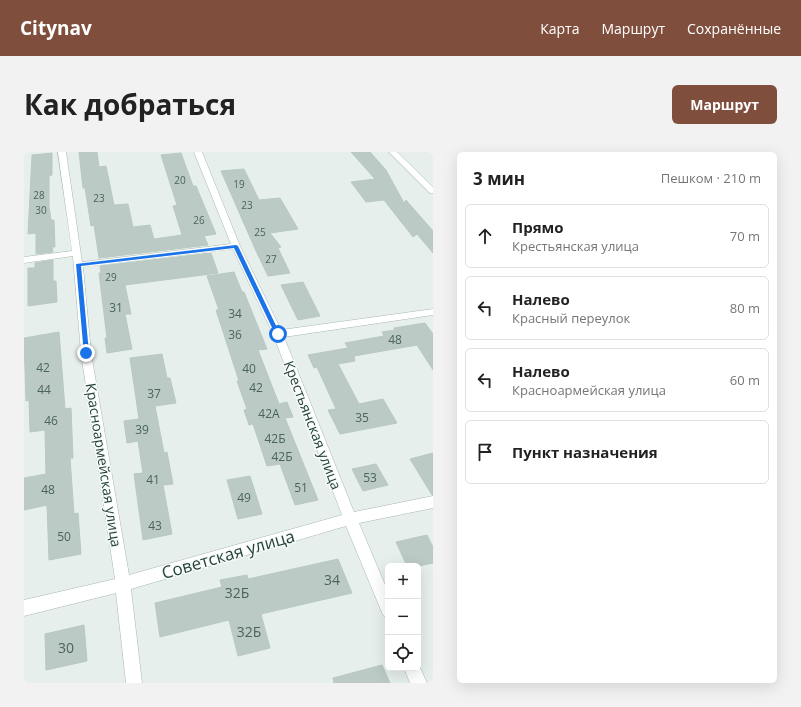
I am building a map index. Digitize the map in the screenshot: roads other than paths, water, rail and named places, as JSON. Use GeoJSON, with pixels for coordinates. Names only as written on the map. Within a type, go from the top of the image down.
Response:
{"type":"FeatureCollection","features":[{"type":"Feature","properties":{"kind":"street","name":"Красноармейская улица"},"geometry":{"type":"LineString","coordinates":[[62,152],[77,259],[86,353],[123,584],[134,683]]}},
{"type":"Feature","properties":{"kind":"street","name":"Крестьянская улица"},"geometry":{"type":"LineString","coordinates":[[198,152],[236,246],[278,334],[350,519],[385,603]]}},
{"type":"Feature","properties":{"kind":"street"},"geometry":{"type":"LineString","coordinates":[[393,152],[433,191]]}},
{"type":"Feature","properties":{"kind":"street"},"geometry":{"type":"LineString","coordinates":[[24,260],[77,259],[236,246]]}},
{"type":"Feature","properties":{"kind":"street"},"geometry":{"type":"LineString","coordinates":[[278,334],[433,312]]}},
{"type":"Feature","properties":{"kind":"street","name":"Советская улица"},"geometry":{"type":"LineString","coordinates":[[24,608],[123,584],[350,519],[433,502]]}},
{"type":"Feature","properties":{"kind":"street"},"geometry":{"type":"LineString","coordinates":[[413,671],[419,683]]}}]}
